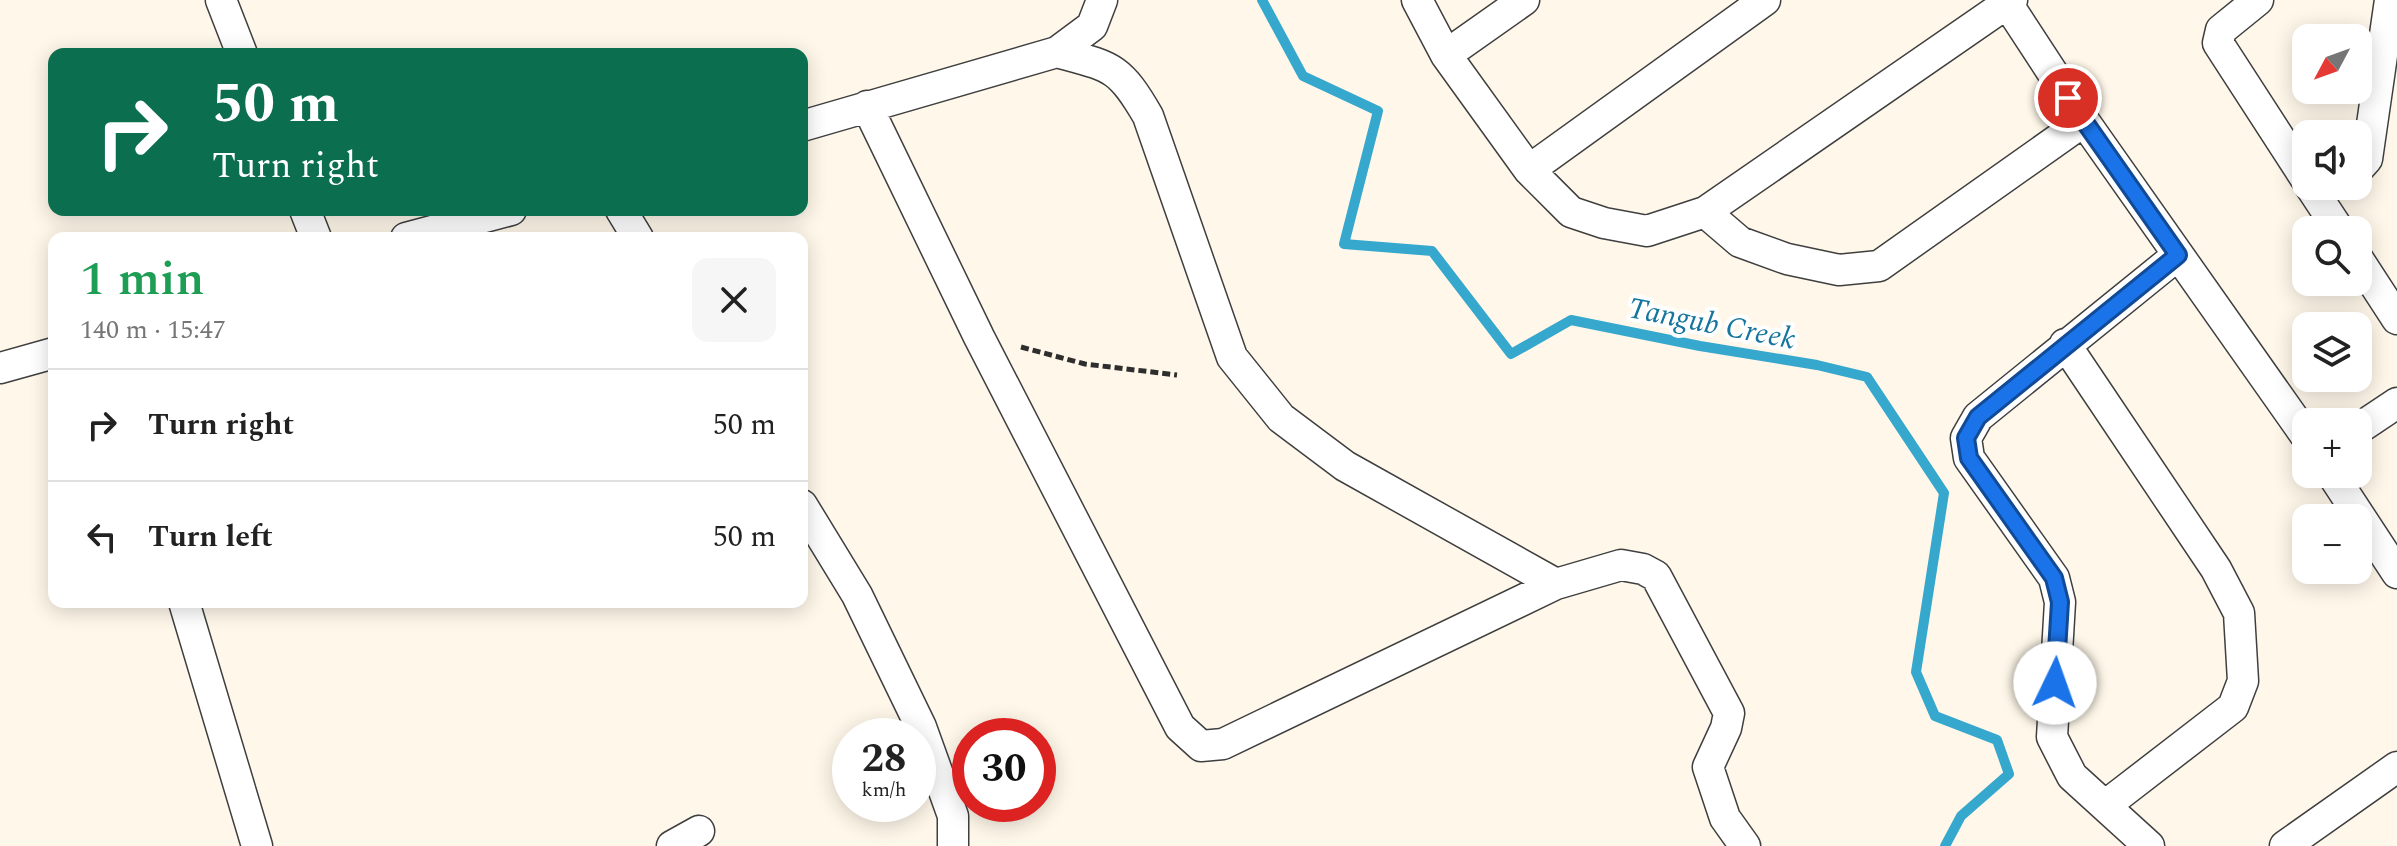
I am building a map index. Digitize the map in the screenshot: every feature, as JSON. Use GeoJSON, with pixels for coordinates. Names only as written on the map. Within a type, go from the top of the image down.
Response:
{"type":"FeatureCollection","features":[{"type":"Feature","properties":{"kind":"street"},"geometry":{"type":"LineString","coordinates":[[221,0],[240,48]]}},
{"type":"Feature","properties":{"kind":"street"},"geometry":{"type":"LineString","coordinates":[[808,124],[1057,52],[1092,26],[1102,0]]}},
{"type":"Feature","properties":{"kind":"street"},"geometry":{"type":"LineString","coordinates":[[1417,0],[1446,55],[1529,170],[1571,212],[1604,223],[1647,231],[1705,212],[2008,1],[2084,121],[2292,416]]}},
{"type":"Feature","properties":{"kind":"street"},"geometry":{"type":"LineString","coordinates":[[1446,55],[1524,0]]}},
{"type":"Feature","properties":{"kind":"street"},"geometry":{"type":"LineString","coordinates":[[1529,170],[1765,0]]}},
{"type":"Feature","properties":{"kind":"street"},"geometry":{"type":"LineString","coordinates":[[2258,0],[2221,30],[2218,43],[2292,151]]}},
{"type":"Feature","properties":{"kind":"street"},"geometry":{"type":"LineString","coordinates":[[2372,124],[2390,0]]}},
{"type":"Feature","properties":{"kind":"street"},"geometry":{"type":"LineString","coordinates":[[1057,52],[1113,69],[1131,87],[1148,116],[1232,357],[1281,418],[1345,466],[1556,584]]}},
{"type":"Feature","properties":{"kind":"street"},"geometry":{"type":"LineString","coordinates":[[867,106],[979,337],[1180,727],[1201,746],[1223,744],[1556,584],[1621,565],[1643,569],[1656,576],[1729,713],[1726,728],[1708,767],[1725,818],[1745,846]]}},
{"type":"Feature","properties":{"kind":"street"},"geometry":{"type":"LineString","coordinates":[[1705,212],[1740,242],[1787,259],[1839,270],[1879,266],[2084,121]]}},
{"type":"Feature","properties":{"kind":"street"},"geometry":{"type":"LineString","coordinates":[[428,232],[488,216]]}},
{"type":"Feature","properties":{"kind":"street"},"geometry":{"type":"LineString","coordinates":[[2149,846],[2072,776],[2052,737],[2060,602],[2054,578],[1969,458],[1966,438],[1978,417],[2178,255]]}},
{"type":"Feature","properties":{"kind":"street"},"geometry":{"type":"LineString","coordinates":[[2372,281],[2397,319]]}},
{"type":"Feature","properties":{"kind":"street"},"geometry":{"type":"LineString","coordinates":[[2065,344],[2216,569],[2239,613],[2243,681],[2233,707],[2106,805]]}},
{"type":"Feature","properties":{"kind":"street"},"geometry":{"type":"LineString","coordinates":[[0,368],[48,355]]}},
{"type":"Feature","properties":{"kind":"street"},"geometry":{"type":"LineString","coordinates":[[2372,420],[2397,403]]}},
{"type":"Feature","properties":{"kind":"street"},"geometry":{"type":"LineString","coordinates":[[2341,488],[2397,573]]}},
{"type":"Feature","properties":{"kind":"street"},"geometry":{"type":"LineString","coordinates":[[808,515],[857,595],[921,727],[953,816],[953,846]]}},
{"type":"Feature","properties":{"kind":"street"},"geometry":{"type":"LineString","coordinates":[[186,608],[257,846]]}},
{"type":"Feature","properties":{"kind":"street"},"geometry":{"type":"LineString","coordinates":[[2285,846],[2397,767]]}},
{"type":"Feature","properties":{"kind":"street"},"geometry":{"type":"LineString","coordinates":[[672,846],[699,831]]}},
{"type":"Feature","properties":{"kind":"path"},"geometry":{"type":"LineString","coordinates":[[979,337],[1085,364],[1177,375]]}},
{"type":"Feature","properties":{"kind":"waterway","name":"Tangub Creek"},"geometry":{"type":"LineString","coordinates":[[1262,0],[1303,76],[1378,111],[1344,244],[1432,251],[1511,354],[1571,320],[1867,377],[1944,493],[1916,672],[1935,716],[1997,740],[2009,774],[1961,816],[1945,846]]}},
{"type":"Feature","properties":{"kind":"route"},"geometry":{"type":"LineString","coordinates":[[2055,683],[2060,602],[2054,578],[1969,458],[1966,438],[1978,417],[2178,255],[2068,98]]}}]}
